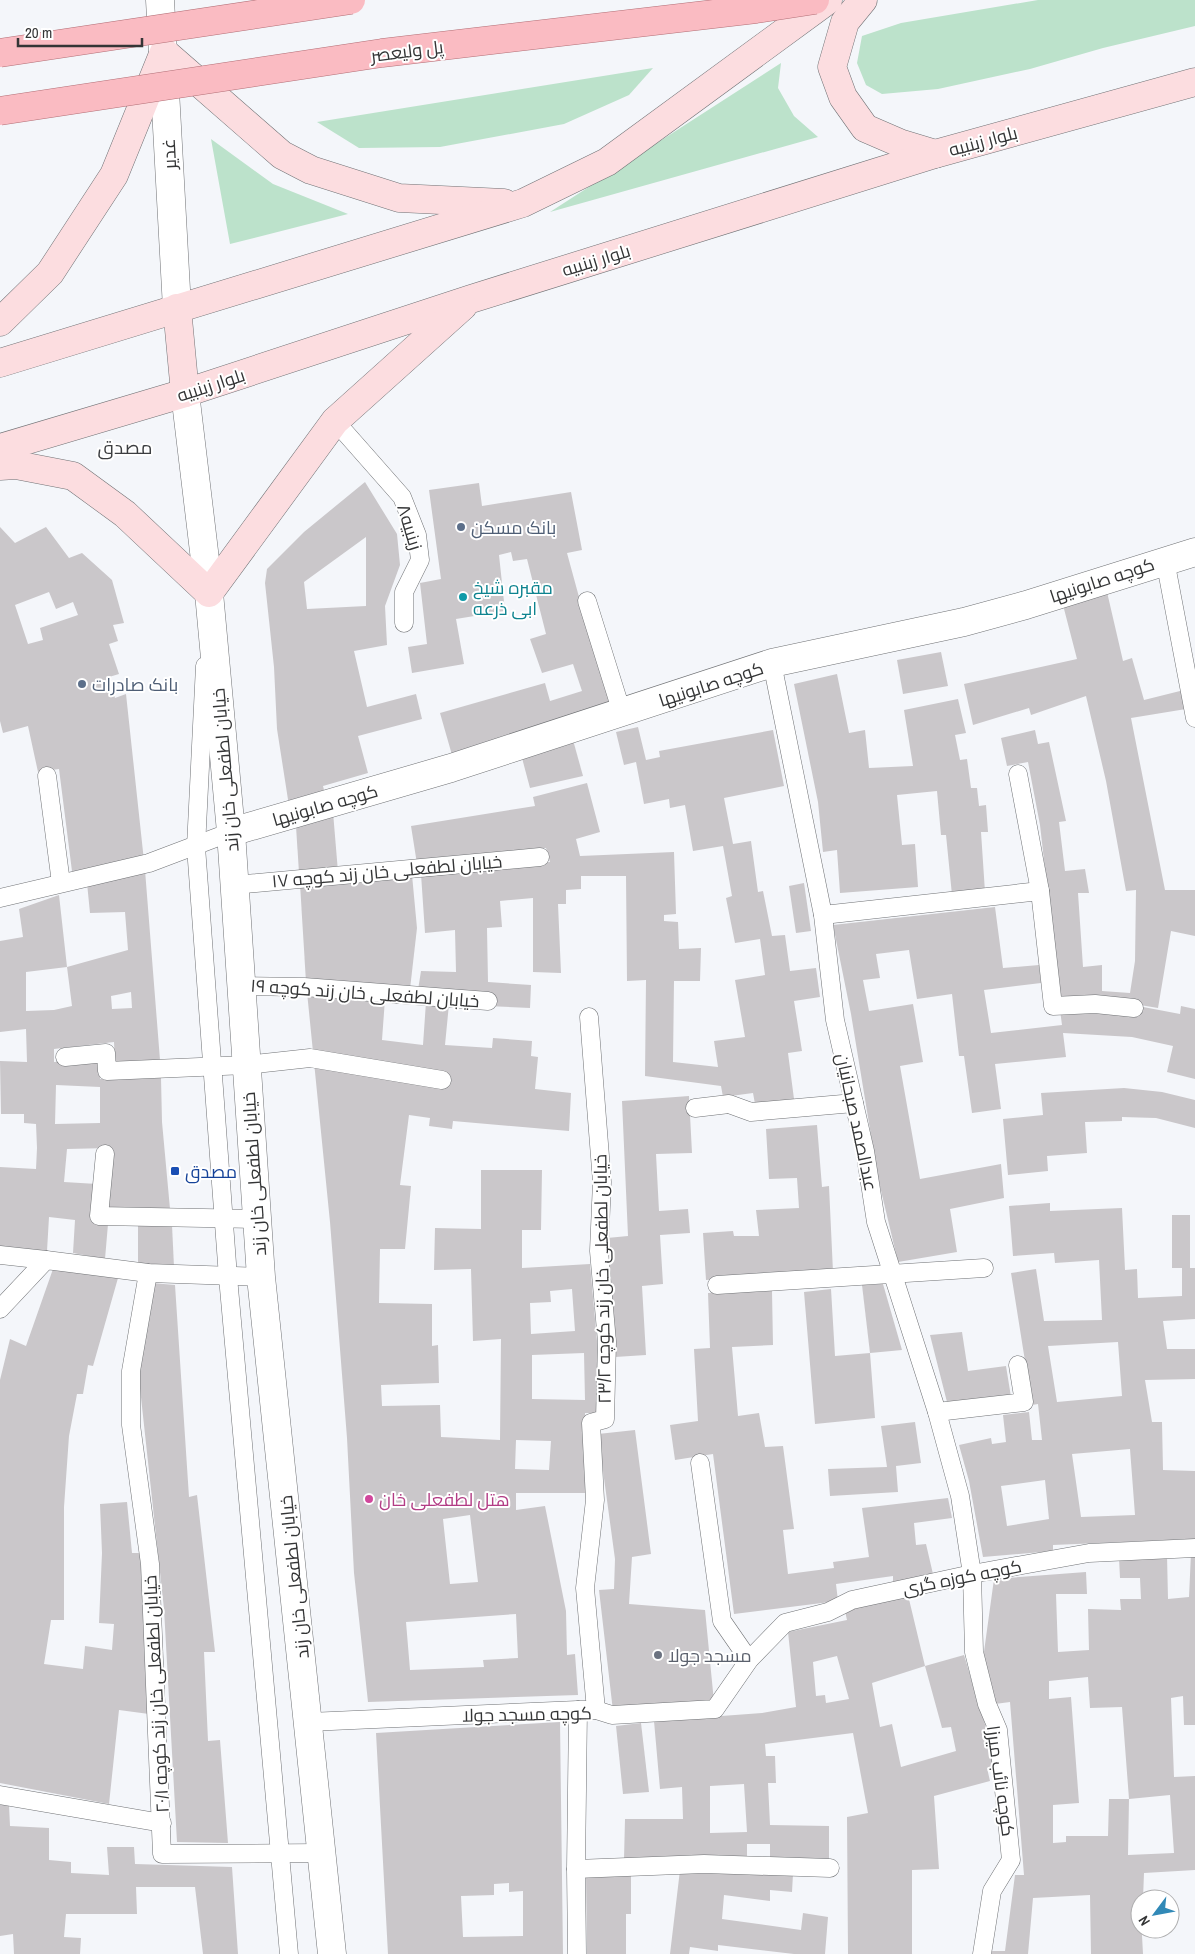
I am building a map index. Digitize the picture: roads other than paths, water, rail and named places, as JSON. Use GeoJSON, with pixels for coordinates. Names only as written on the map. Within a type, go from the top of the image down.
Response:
{"type":"FeatureCollection","features":[{"type":"Feature","properties":{"kind":"main road"},"geometry":{"type":"LineString","coordinates":[[0,53],[351,0]]}},
{"type":"Feature","properties":{"kind":"main road","name":"پل ولیعصر"},"geometry":{"type":"LineString","coordinates":[[0,111],[382,54],[756,9],[814,0]]}},
{"type":"Feature","properties":{"kind":"main road"},"geometry":{"type":"LineString","coordinates":[[0,363],[523,204],[606,162],[828,0]]}},
{"type":"Feature","properties":{"kind":"main road"},"geometry":{"type":"LineString","coordinates":[[863,0],[845,22],[832,67],[843,97],[865,128],[902,144],[935,154]]}},
{"type":"Feature","properties":{"kind":"main road"},"geometry":{"type":"LineString","coordinates":[[0,322],[50,273],[114,175],[164,52],[282,155],[311,170],[399,198],[523,204]]}},
{"type":"Feature","properties":{"kind":"main road","name":"بلوار زینبیه"},"geometry":{"type":"LineString","coordinates":[[0,448],[185,393],[471,299],[935,154],[1195,82]]}},
{"type":"Feature","properties":{"kind":"main road"},"geometry":{"type":"LineString","coordinates":[[0,466],[16,465],[73,476],[125,514],[209,593],[335,421],[471,299]]}},
{"type":"Feature","properties":{"kind":"main road"},"geometry":{"type":"LineString","coordinates":[[177,308],[185,393]]}},
{"type":"Feature","properties":{"kind":"street","name":"غدیر"},"geometry":{"type":"LineString","coordinates":[[160,0],[177,308]]}},
{"type":"Feature","properties":{"kind":"street","name":"خیابان لطفعلی خان زند"},"geometry":{"type":"LineString","coordinates":[[185,393],[209,593],[231,832],[261,1276],[332,1954]]}},
{"type":"Feature","properties":{"kind":"street","name":"کوچه صابونیها"},"geometry":{"type":"LineString","coordinates":[[231,832],[451,768],[772,663],[964,622],[1026,605],[1195,552]]}},
{"type":"Feature","properties":{"kind":"lane","name":"زینبیه۸"},"geometry":{"type":"LineString","coordinates":[[335,421],[402,496],[417,535],[420,560],[404,592],[404,623]]}},
{"type":"Feature","properties":{"kind":"lane"},"geometry":{"type":"LineString","coordinates":[[1166,560],[1195,718]]}},
{"type":"Feature","properties":{"kind":"lane"},"geometry":{"type":"LineString","coordinates":[[209,593],[196,846],[228,1277],[289,1954]]}},
{"type":"Feature","properties":{"kind":"lane"},"geometry":{"type":"LineString","coordinates":[[587,601],[622,713]]}},
{"type":"Feature","properties":{"kind":"lane","name":"عبدالصمد صبحانیان"},"geometry":{"type":"LineString","coordinates":[[772,663],[824,915],[835,1020],[865,1151],[876,1222],[891,1275],[937,1412],[960,1496],[972,1574]]}},
{"type":"Feature","properties":{"kind":"lane"},"geometry":{"type":"LineString","coordinates":[[1018,774],[1040,891],[1053,1006],[1095,1004],[1134,1008]]}},
{"type":"Feature","properties":{"kind":"lane"},"geometry":{"type":"LineString","coordinates":[[48,776],[61,883]]}},
{"type":"Feature","properties":{"kind":"lane"},"geometry":{"type":"LineString","coordinates":[[0,898],[149,863],[231,832]]}},
{"type":"Feature","properties":{"kind":"lane","name":"خیابان لطفعلی خان زند کوچه ۱۷"},"geometry":{"type":"LineString","coordinates":[[234,885],[540,856]]}},
{"type":"Feature","properties":{"kind":"lane"},"geometry":{"type":"LineString","coordinates":[[824,915],[1040,891]]}},
{"type":"Feature","properties":{"kind":"lane","name":"خیابان لطفعلی خان زند کوچه ۱۹"},"geometry":{"type":"LineString","coordinates":[[241,986],[304,987],[488,1001]]}},
{"type":"Feature","properties":{"kind":"lane","name":"خیابان لطفعلی خان زند کوچه ۲۳/۲"},"geometry":{"type":"LineString","coordinates":[[589,1017],[602,1182],[599,1251],[607,1342],[605,1419],[591,1423],[595,1500],[584,1588],[596,1710]]}},
{"type":"Feature","properties":{"kind":"lane"},"geometry":{"type":"LineString","coordinates":[[65,1057],[106,1053],[107,1071],[246,1065],[310,1058],[442,1080]]}},
{"type":"Feature","properties":{"kind":"lane"},"geometry":{"type":"LineString","coordinates":[[695,1108],[729,1104],[751,1112],[854,1103]]}},
{"type":"Feature","properties":{"kind":"lane"},"geometry":{"type":"LineString","coordinates":[[105,1154],[99,1216],[257,1219]]}},
{"type":"Feature","properties":{"kind":"lane"},"geometry":{"type":"LineString","coordinates":[[0,1255],[148,1273],[228,1277],[261,1276]]}},
{"type":"Feature","properties":{"kind":"lane"},"geometry":{"type":"LineString","coordinates":[[0,1309],[46,1260]]}},
{"type":"Feature","properties":{"kind":"lane"},"geometry":{"type":"LineString","coordinates":[[718,1285],[984,1268]]}},
{"type":"Feature","properties":{"kind":"lane","name":"خیابان لطفعلی خان زند کوچه ۲۰/۱"},"geometry":{"type":"LineString","coordinates":[[148,1273],[131,1371],[131,1416],[150,1564],[162,1854],[281,1855]]}},
{"type":"Feature","properties":{"kind":"lane"},"geometry":{"type":"LineString","coordinates":[[937,1412],[1024,1402],[1018,1365]]}},
{"type":"Feature","properties":{"kind":"lane"},"geometry":{"type":"LineString","coordinates":[[700,1463],[722,1620],[749,1660]]}},
{"type":"Feature","properties":{"kind":"lane","name":"کوچه کوزه گری"},"geometry":{"type":"LineString","coordinates":[[749,1660],[784,1623],[828,1612],[852,1600],[972,1574],[1089,1553],[1195,1548]]}},
{"type":"Feature","properties":{"kind":"lane","name":"کوچه نائب میرزا"},"geometry":{"type":"LineString","coordinates":[[972,1574],[974,1652],[987,1704],[998,1730],[1011,1860],[992,1891],[982,1954]]}},
{"type":"Feature","properties":{"kind":"lane","name":"کوچه مسجد جولا"},"geometry":{"type":"LineString","coordinates":[[309,1722],[578,1710],[596,1710],[612,1715],[715,1709],[749,1660]]}},
{"type":"Feature","properties":{"kind":"lane"},"geometry":{"type":"LineString","coordinates":[[577,1954],[578,1710]]}},
{"type":"Feature","properties":{"kind":"lane"},"geometry":{"type":"LineString","coordinates":[[0,1795],[162,1823]]}},
{"type":"Feature","properties":{"kind":"lane"},"geometry":{"type":"LineString","coordinates":[[281,1855],[322,1853]]}},
{"type":"Feature","properties":{"kind":"lane"},"geometry":{"type":"LineString","coordinates":[[576,1869],[704,1864],[830,1868]]}},
{"type":"Feature","properties":{"kind":"place","name":"بانک مسکن"},"geometry":{"type":"Point","coordinates":[461,527]}},
{"type":"Feature","properties":{"kind":"place","name":"مقبره شیخ ابی ذرعه"},"geometry":{"type":"Point","coordinates":[463,597]}},
{"type":"Feature","properties":{"kind":"place","name":"بانک صادرات"},"geometry":{"type":"Point","coordinates":[82,684]}},
{"type":"Feature","properties":{"kind":"place","name":"مصدق"},"geometry":{"type":"Point","coordinates":[175,1171]}},
{"type":"Feature","properties":{"kind":"place","name":"هتل لطفعلی خان"},"geometry":{"type":"Point","coordinates":[369,1499]}},
{"type":"Feature","properties":{"kind":"place","name":"مسجد جولا"},"geometry":{"type":"Point","coordinates":[658,1655]}},
{"type":"Feature","properties":{"kind":"district","name":"مصدق"},"geometry":{"type":"Point","coordinates":[125,447]}}]}
